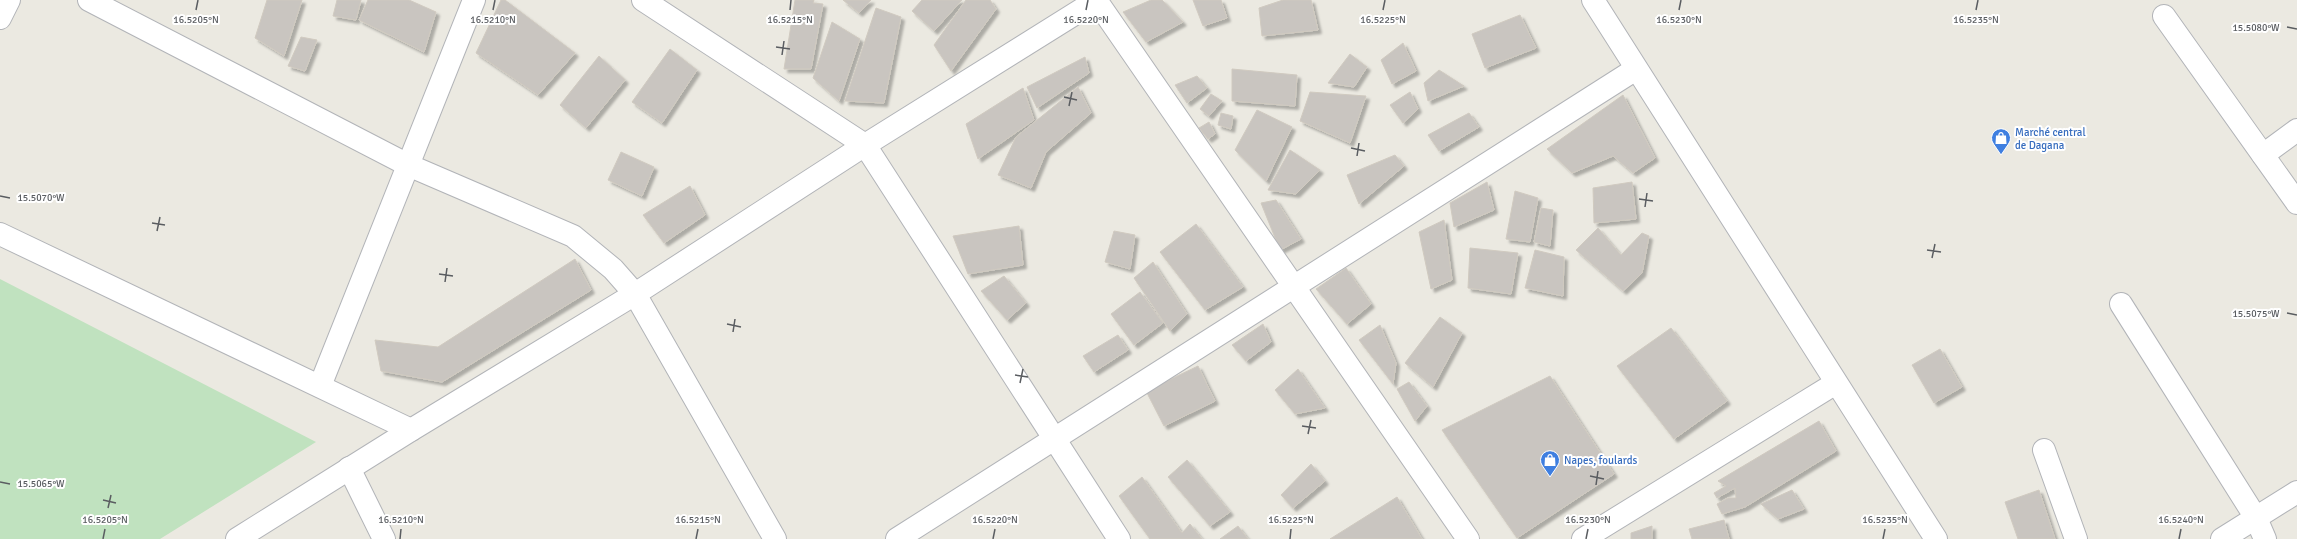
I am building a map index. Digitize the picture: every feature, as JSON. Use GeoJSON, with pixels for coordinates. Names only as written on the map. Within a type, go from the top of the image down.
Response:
{"type":"FeatureCollection","features":[{"type":"Feature","properties":{"kind":"street"},"geometry":{"type":"LineString","coordinates":[[0,18],[9,0]]}},
{"type":"Feature","properties":{"kind":"street"},"geometry":{"type":"LineString","coordinates":[[89,0],[408,165],[574,236],[613,269],[635,294],[775,539]]}},
{"type":"Feature","properties":{"kind":"street"},"geometry":{"type":"LineString","coordinates":[[320,386],[474,0]]}},
{"type":"Feature","properties":{"kind":"street"},"geometry":{"type":"LineString","coordinates":[[642,0],[865,145],[1119,539]]}},
{"type":"Feature","properties":{"kind":"street"},"geometry":{"type":"LineString","coordinates":[[237,539],[349,468],[635,294],[865,145],[1097,0],[1468,539]]}},
{"type":"Feature","properties":{"kind":"street"},"geometry":{"type":"LineString","coordinates":[[1593,0],[1936,539]]}},
{"type":"Feature","properties":{"kind":"street"},"geometry":{"type":"LineString","coordinates":[[2164,16],[2297,203]]}},
{"type":"Feature","properties":{"kind":"street"},"geometry":{"type":"LineString","coordinates":[[897,539],[1636,69]]}},
{"type":"Feature","properties":{"kind":"street"},"geometry":{"type":"LineString","coordinates":[[2263,155],[2297,130]]}},
{"type":"Feature","properties":{"kind":"street"},"geometry":{"type":"LineString","coordinates":[[0,234],[411,430]]}},
{"type":"Feature","properties":{"kind":"street"},"geometry":{"type":"LineString","coordinates":[[2121,304],[2256,518],[2265,539]]}},
{"type":"Feature","properties":{"kind":"street"},"geometry":{"type":"LineString","coordinates":[[1583,539],[1836,382]]}},
{"type":"Feature","properties":{"kind":"street"},"geometry":{"type":"LineString","coordinates":[[2044,450],[2076,539]]}},
{"type":"Feature","properties":{"kind":"street"},"geometry":{"type":"LineString","coordinates":[[349,468],[384,539]]}},
{"type":"Feature","properties":{"kind":"street"},"geometry":{"type":"LineString","coordinates":[[2222,539],[2297,492]]}},
{"type":"Feature","properties":{"kind":"green space"},"geometry":{"type":"Polygon","coordinates":[[[0,279],[316,442],[160,539],[0,539],[0,279]]]}},
{"type":"Feature","properties":{"kind":"building"},"geometry":{"type":"Polygon","coordinates":[[[267,0],[302,0],[284,56],[255,38],[267,0]]]}},
{"type":"Feature","properties":{"kind":"building"},"geometry":{"type":"Polygon","coordinates":[[[337,0],[361,0],[356,20],[333,16],[337,0]]]}},
{"type":"Feature","properties":{"kind":"building"},"geometry":{"type":"Polygon","coordinates":[[[368,0],[409,0],[436,12],[424,52],[359,20],[368,0]]]}},
{"type":"Feature","properties":{"kind":"building"},"geometry":{"type":"Polygon","coordinates":[[[501,0],[505,0],[575,53],[538,95],[476,53],[501,0]]]}},
{"type":"Feature","properties":{"kind":"building"},"geometry":{"type":"Polygon","coordinates":[[[795,0],[814,0],[813,3],[823,4],[811,69],[784,69],[795,0]]]}},
{"type":"Feature","properties":{"kind":"building"},"geometry":{"type":"Polygon","coordinates":[[[843,0],[871,0],[859,13],[843,0]]]}},
{"type":"Feature","properties":{"kind":"building"},"geometry":{"type":"Polygon","coordinates":[[[922,0],[962,0],[934,31],[912,11],[922,0]]]}},
{"type":"Feature","properties":{"kind":"building"},"geometry":{"type":"Polygon","coordinates":[[[966,0],[990,0],[996,9],[951,71],[934,45],[966,0]]]}},
{"type":"Feature","properties":{"kind":"building"},"geometry":{"type":"Polygon","coordinates":[[[1151,0],[1162,0],[1183,22],[1146,42],[1123,12],[1151,0]]]}},
{"type":"Feature","properties":{"kind":"building"},"geometry":{"type":"Polygon","coordinates":[[[1193,0],[1221,0],[1227,18],[1203,26],[1193,0]]]}},
{"type":"Feature","properties":{"kind":"building"},"geometry":{"type":"Polygon","coordinates":[[[1283,0],[1311,0],[1318,30],[1262,36],[1259,8],[1283,0]]]}},
{"type":"Feature","properties":{"kind":"building"},"geometry":{"type":"Polygon","coordinates":[[[876,8],[901,17],[884,103],[845,101],[876,8]]]}},
{"type":"Feature","properties":{"kind":"building"},"geometry":{"type":"Polygon","coordinates":[[[1520,15],[1536,48],[1485,68],[1472,34],[1520,15]]]}},
{"type":"Feature","properties":{"kind":"building"},"geometry":{"type":"Polygon","coordinates":[[[832,22],[860,39],[839,101],[813,78],[832,22]]]}},
{"type":"Feature","properties":{"kind":"building"},"geometry":{"type":"Polygon","coordinates":[[[301,37],[317,40],[305,71],[288,66],[301,37]]]}},
{"type":"Feature","properties":{"kind":"building"},"geometry":{"type":"Polygon","coordinates":[[[1403,43],[1416,71],[1392,84],[1381,60],[1403,43]]]}},
{"type":"Feature","properties":{"kind":"building"},"geometry":{"type":"Polygon","coordinates":[[[670,49],[697,70],[662,123],[632,102],[670,49]]]}},
{"type":"Feature","properties":{"kind":"building"},"geometry":{"type":"Polygon","coordinates":[[[1350,54],[1367,67],[1354,87],[1328,83],[1350,54]]]}},
{"type":"Feature","properties":{"kind":"building"},"geometry":{"type":"Polygon","coordinates":[[[599,56],[625,80],[586,128],[560,105],[599,56]]]}},
{"type":"Feature","properties":{"kind":"building"},"geometry":{"type":"Polygon","coordinates":[[[1085,57],[1089,73],[1037,108],[1027,87],[1085,57]]]}},
{"type":"Feature","properties":{"kind":"building"},"geometry":{"type":"Polygon","coordinates":[[[1232,69],[1297,75],[1295,106],[1232,101],[1232,69]]]}},
{"type":"Feature","properties":{"kind":"building"},"geometry":{"type":"Polygon","coordinates":[[[1439,70],[1464,86],[1428,101],[1424,83],[1439,70]]]}},
{"type":"Feature","properties":{"kind":"building"},"geometry":{"type":"Polygon","coordinates":[[[1197,76],[1207,88],[1187,103],[1175,85],[1197,76]]]}},
{"type":"Feature","properties":{"kind":"building"},"geometry":{"type":"Polygon","coordinates":[[[1078,87],[1091,113],[1046,152],[1031,188],[998,175],[1016,137],[1078,87]]]}},
{"type":"Feature","properties":{"kind":"building"},"geometry":{"type":"Polygon","coordinates":[[[1023,88],[1034,120],[978,159],[966,124],[1023,88]]]}},
{"type":"Feature","properties":{"kind":"building"},"geometry":{"type":"Polygon","coordinates":[[[1310,92],[1366,96],[1350,143],[1300,121],[1310,92]]]}},
{"type":"Feature","properties":{"kind":"building"},"geometry":{"type":"Polygon","coordinates":[[[1410,92],[1418,109],[1403,123],[1390,105],[1410,92]]]}},
{"type":"Feature","properties":{"kind":"building"},"geometry":{"type":"Polygon","coordinates":[[[1211,94],[1222,101],[1209,116],[1200,109],[1211,94]]]}},
{"type":"Feature","properties":{"kind":"building"},"geometry":{"type":"Polygon","coordinates":[[[1623,95],[1655,158],[1633,173],[1613,156],[1572,173],[1547,149],[1623,95]]]}},
{"type":"Feature","properties":{"kind":"building"},"geometry":{"type":"Polygon","coordinates":[[[1257,110],[1292,127],[1266,181],[1235,150],[1257,110]]]}},
{"type":"Feature","properties":{"kind":"building"},"geometry":{"type":"Polygon","coordinates":[[[1221,113],[1233,116],[1231,129],[1218,125],[1221,113]]]}},
{"type":"Feature","properties":{"kind":"building"},"geometry":{"type":"Polygon","coordinates":[[[1469,113],[1479,127],[1439,151],[1428,135],[1469,113]]]}},
{"type":"Feature","properties":{"kind":"building"},"geometry":{"type":"Polygon","coordinates":[[[1209,122],[1215,134],[1208,139],[1199,128],[1209,122]]]}},
{"type":"Feature","properties":{"kind":"building"},"geometry":{"type":"Polygon","coordinates":[[[1290,150],[1320,170],[1296,194],[1268,190],[1290,150]]]}},
{"type":"Feature","properties":{"kind":"building"},"geometry":{"type":"Polygon","coordinates":[[[621,152],[654,167],[642,196],[608,180],[621,152]]]}},
{"type":"Feature","properties":{"kind":"building"},"geometry":{"type":"Polygon","coordinates":[[[1395,155],[1404,166],[1359,204],[1347,175],[1395,155]]]}},
{"type":"Feature","properties":{"kind":"building"},"geometry":{"type":"Polygon","coordinates":[[[1487,182],[1494,210],[1454,227],[1450,203],[1487,182]]]}},
{"type":"Feature","properties":{"kind":"building"},"geometry":{"type":"Polygon","coordinates":[[[1632,182],[1636,219],[1594,223],[1593,188],[1632,182]]]}},
{"type":"Feature","properties":{"kind":"building"},"geometry":{"type":"Polygon","coordinates":[[[690,186],[705,215],[664,243],[643,215],[690,186]]]}},
{"type":"Feature","properties":{"kind":"building"},"geometry":{"type":"Polygon","coordinates":[[[1515,191],[1538,198],[1530,242],[1506,239],[1515,191]]]}},
{"type":"Feature","properties":{"kind":"building"},"geometry":{"type":"Polygon","coordinates":[[[1276,200],[1301,239],[1280,250],[1261,203],[1276,200]]]}},
{"type":"Feature","properties":{"kind":"building"},"geometry":{"type":"Polygon","coordinates":[[[1541,208],[1553,210],[1550,246],[1534,242],[1541,208]]]}},
{"type":"Feature","properties":{"kind":"building"},"geometry":{"type":"Polygon","coordinates":[[[1444,220],[1452,280],[1431,289],[1419,232],[1444,220]]]}},
{"type":"Feature","properties":{"kind":"building"},"geometry":{"type":"Polygon","coordinates":[[[1196,224],[1243,287],[1205,310],[1160,252],[1196,224]]]}},
{"type":"Feature","properties":{"kind":"building"},"geometry":{"type":"Polygon","coordinates":[[[1019,226],[1023,265],[968,274],[953,236],[1019,226]]]}},
{"type":"Feature","properties":{"kind":"building"},"geometry":{"type":"Polygon","coordinates":[[[1598,228],[1621,255],[1642,233],[1649,236],[1642,273],[1623,291],[1576,250],[1598,228]]]}},
{"type":"Feature","properties":{"kind":"building"},"geometry":{"type":"Polygon","coordinates":[[[1114,231],[1135,235],[1130,269],[1105,262],[1114,231]]]}},
{"type":"Feature","properties":{"kind":"building"},"geometry":{"type":"Polygon","coordinates":[[[1470,248],[1518,253],[1511,294],[1468,288],[1470,248]]]}},
{"type":"Feature","properties":{"kind":"building"},"geometry":{"type":"Polygon","coordinates":[[[1535,250],[1564,257],[1563,296],[1525,288],[1535,250]]]}},
{"type":"Feature","properties":{"kind":"building"},"geometry":{"type":"Polygon","coordinates":[[[575,259],[591,290],[442,382],[381,371],[375,340],[438,347],[575,259]]]}},
{"type":"Feature","properties":{"kind":"building"},"geometry":{"type":"Polygon","coordinates":[[[1153,262],[1187,314],[1170,331],[1134,278],[1153,262]]]}},
{"type":"Feature","properties":{"kind":"building"},"geometry":{"type":"Polygon","coordinates":[[[1346,268],[1371,304],[1347,324],[1316,289],[1346,268]]]}},
{"type":"Feature","properties":{"kind":"building"},"geometry":{"type":"Polygon","coordinates":[[[1004,276],[1026,303],[1007,320],[981,291],[1004,276]]]}},
{"type":"Feature","properties":{"kind":"building"},"geometry":{"type":"Polygon","coordinates":[[[1140,292],[1163,323],[1134,345],[1111,314],[1140,292]]]}},
{"type":"Feature","properties":{"kind":"building"},"geometry":{"type":"Polygon","coordinates":[[[1440,317],[1462,333],[1433,387],[1405,363],[1440,317]]]}},
{"type":"Feature","properties":{"kind":"building"},"geometry":{"type":"Polygon","coordinates":[[[1263,324],[1271,342],[1246,361],[1232,345],[1263,324]]]}},
{"type":"Feature","properties":{"kind":"building"},"geometry":{"type":"Polygon","coordinates":[[[1380,325],[1396,363],[1393,384],[1359,340],[1380,325]]]}},
{"type":"Feature","properties":{"kind":"building"},"geometry":{"type":"Polygon","coordinates":[[[1671,328],[1727,401],[1674,439],[1617,366],[1671,328]]]}},
{"type":"Feature","properties":{"kind":"building"},"geometry":{"type":"Polygon","coordinates":[[[1118,335],[1128,350],[1094,372],[1083,356],[1118,335]]]}},
{"type":"Feature","properties":{"kind":"building"},"geometry":{"type":"Polygon","coordinates":[[[1940,349],[1962,387],[1934,403],[1912,365],[1940,349]]]}},
{"type":"Feature","properties":{"kind":"building"},"geometry":{"type":"Polygon","coordinates":[[[1198,366],[1215,401],[1164,426],[1146,391],[1198,366]]]}},
{"type":"Feature","properties":{"kind":"building"},"geometry":{"type":"Polygon","coordinates":[[[1298,369],[1325,408],[1295,414],[1275,390],[1298,369]]]}},
{"type":"Feature","properties":{"kind":"building"},"geometry":{"type":"Polygon","coordinates":[[[1550,376],[1614,474],[1517,538],[1442,430],[1550,376]]]}},
{"type":"Feature","properties":{"kind":"building"},"geometry":{"type":"Polygon","coordinates":[[[1409,382],[1427,406],[1415,421],[1397,389],[1409,382]]]}},
{"type":"Feature","properties":{"kind":"building"},"geometry":{"type":"Polygon","coordinates":[[[1819,421],[1836,451],[1745,507],[1722,514],[1717,504],[1728,498],[1736,498],[1735,488],[1717,498],[1714,493],[1726,486],[1718,481],[1819,421]]]}},
{"type":"Feature","properties":{"kind":"building"},"geometry":{"type":"Polygon","coordinates":[[[1187,460],[1230,512],[1210,526],[1168,477],[1187,460]]]}},
{"type":"Feature","properties":{"kind":"building"},"geometry":{"type":"Polygon","coordinates":[[[1311,464],[1325,481],[1293,508],[1281,495],[1311,464]]]}},
{"type":"Feature","properties":{"kind":"building"},"geometry":{"type":"Polygon","coordinates":[[[1142,477],[1182,533],[1190,524],[1202,539],[1150,539],[1119,496],[1142,477]]]}},
{"type":"Feature","properties":{"kind":"building"},"geometry":{"type":"Polygon","coordinates":[[[1792,490],[1804,509],[1778,519],[1761,504],[1792,490]]]}},
{"type":"Feature","properties":{"kind":"building"},"geometry":{"type":"Polygon","coordinates":[[[2039,490],[2055,539],[2018,539],[2005,502],[2039,490]]]}},
{"type":"Feature","properties":{"kind":"building"},"geometry":{"type":"Polygon","coordinates":[[[1397,497],[1422,539],[1330,539],[1397,497]]]}},
{"type":"Feature","properties":{"kind":"building"},"geometry":{"type":"Polygon","coordinates":[[[1724,520],[1729,539],[1692,539],[1689,529],[1724,520]]]}},
{"type":"Feature","properties":{"kind":"building"},"geometry":{"type":"Polygon","coordinates":[[[1238,526],[1248,539],[1220,539],[1238,526]]]}},
{"type":"Feature","properties":{"kind":"building"},"geometry":{"type":"Polygon","coordinates":[[[1652,526],[1652,539],[1631,539],[1631,533],[1652,526]]]}},
{"type":"Feature","properties":{"kind":"place","name":"Marché central de Dagana"},"geometry":{"type":"Point","coordinates":[2001,155]}},
{"type":"Feature","properties":{"kind":"place","name":"Napes, foulards"},"geometry":{"type":"Point","coordinates":[1550,477]}}]}
